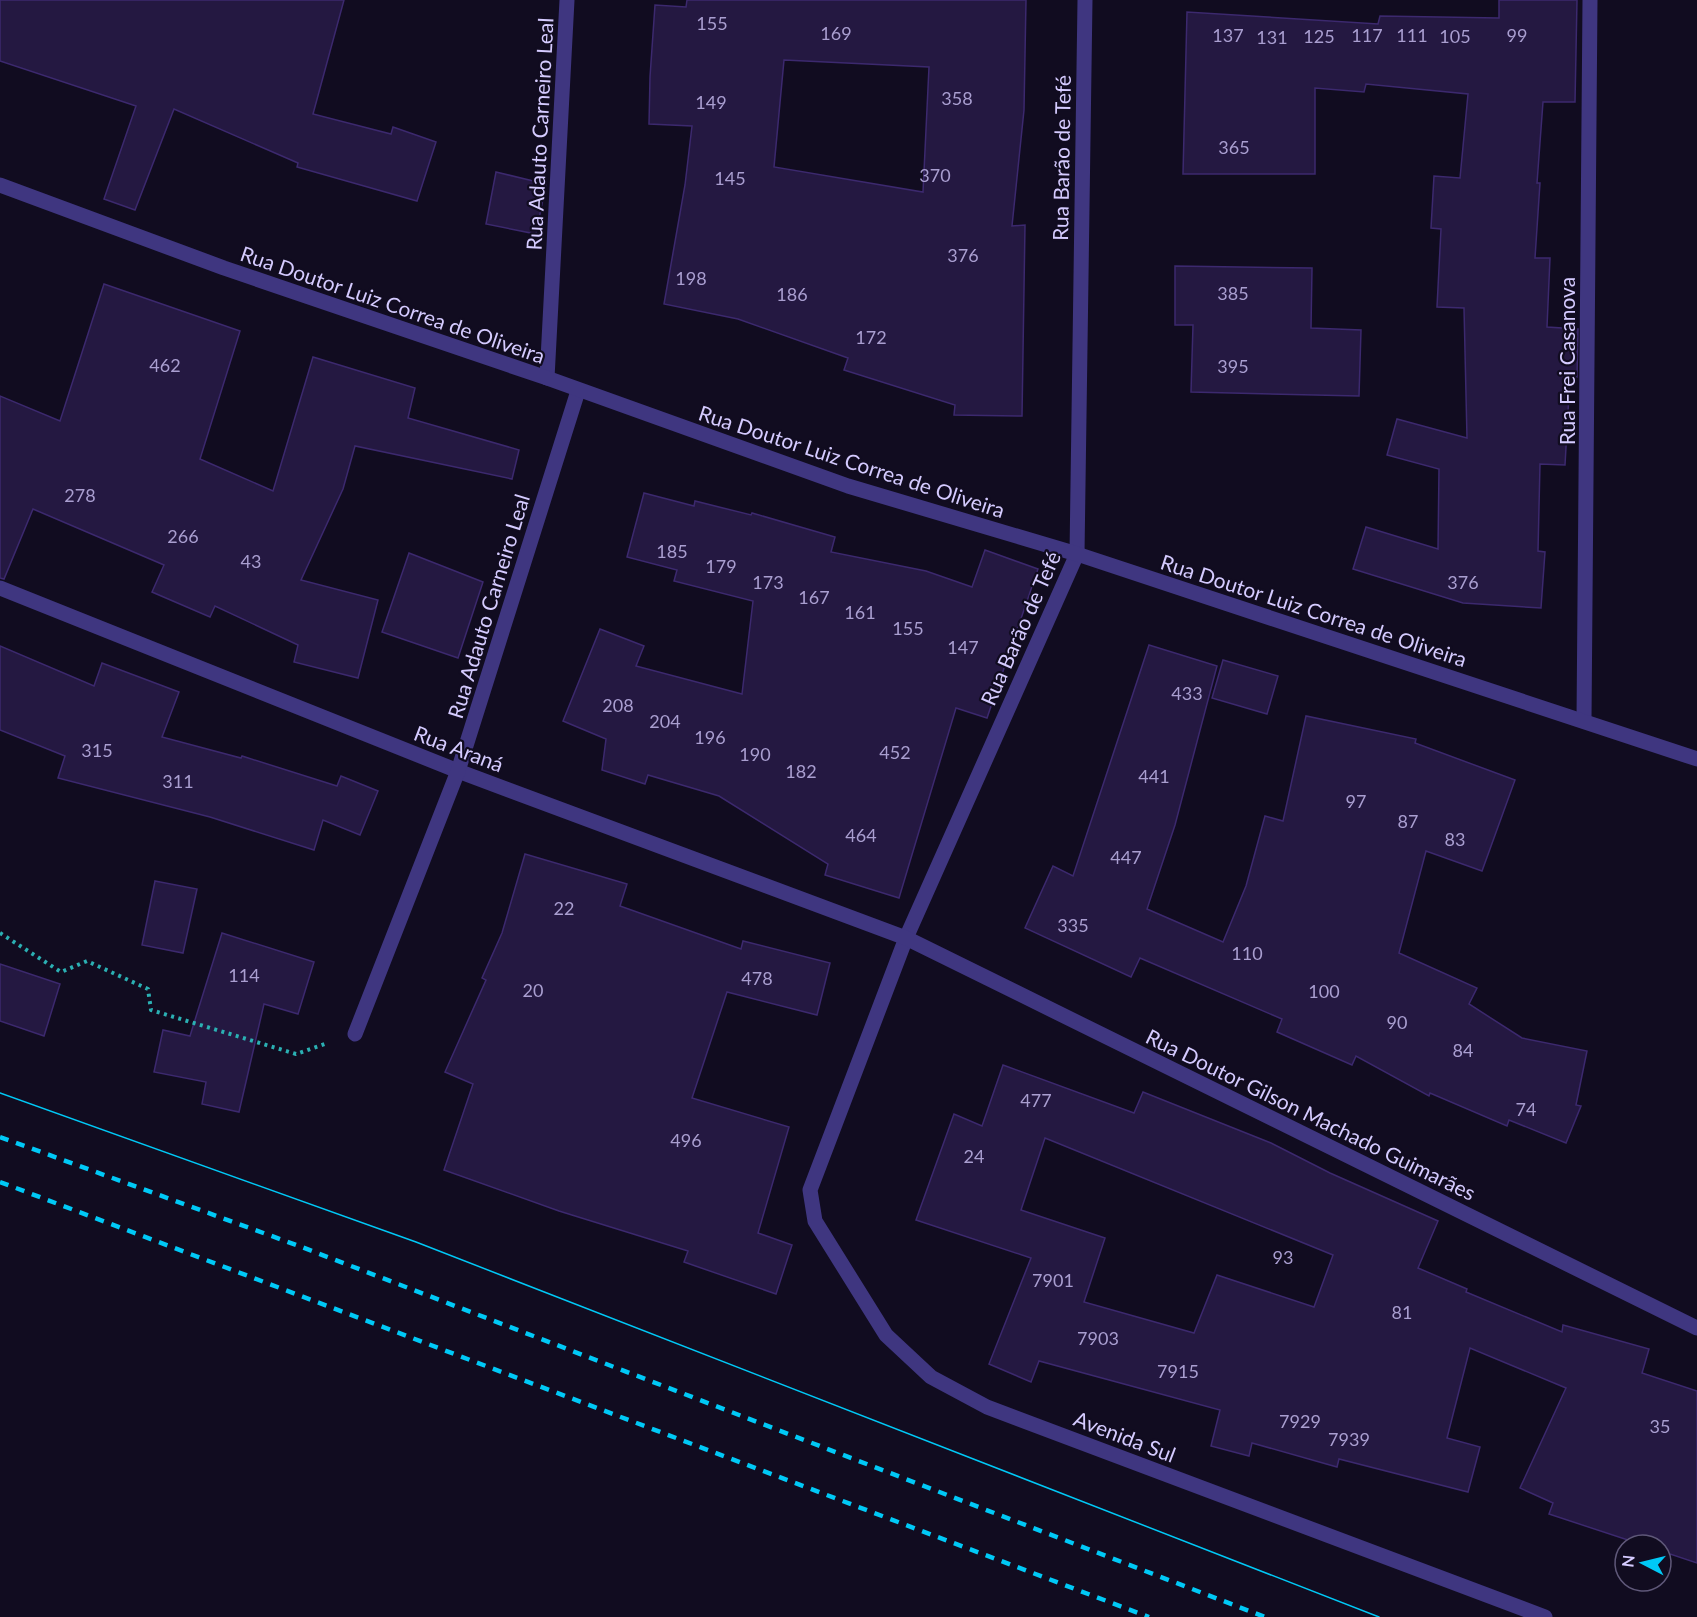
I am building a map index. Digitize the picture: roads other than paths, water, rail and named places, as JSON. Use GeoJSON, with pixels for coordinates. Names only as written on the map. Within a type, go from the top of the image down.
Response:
{"type":"FeatureCollection","features":[{"type":"Feature","properties":{"kind":"street","name":"Rua Adauto Carneiro Leal"},"geometry":{"type":"LineString","coordinates":[[547,378],[567,0]]}},
{"type":"Feature","properties":{"kind":"street","name":"Rua Barão de Tefé"},"geometry":{"type":"LineString","coordinates":[[818,1165],[906,938],[1077,554],[1085,0]]}},
{"type":"Feature","properties":{"kind":"street","name":"Rua Frei Casanova"},"geometry":{"type":"LineString","coordinates":[[1584,721],[1590,0]]}},
{"type":"Feature","properties":{"kind":"street","name":"Rua Doutor Luiz Correa de Oliveira"},"geometry":{"type":"LineString","coordinates":[[0,185],[224,268],[547,378],[848,486],[1077,554],[1697,759]]}},
{"type":"Feature","properties":{"kind":"street","name":"Rua Adauto Carneiro Leal"},"geometry":{"type":"LineString","coordinates":[[355,1034],[458,771],[578,391]]}},
{"type":"Feature","properties":{"kind":"street","name":"Rua Araná"},"geometry":{"type":"LineString","coordinates":[[0,588],[458,771],[906,938]]}},
{"type":"Feature","properties":{"kind":"street","name":"Rua Doutor Gilson Machado Guimarães"},"geometry":{"type":"LineString","coordinates":[[906,938],[1697,1328]]}},
{"type":"Feature","properties":{"kind":"street","name":"Avenida Sul"},"geometry":{"type":"LineString","coordinates":[[818,1165],[810,1190],[815,1221],[886,1335],[931,1377],[987,1407],[1545,1617]]}},
{"type":"Feature","properties":{"kind":"tram line"},"geometry":{"type":"LineString","coordinates":[[0,1093],[416,1242],[1379,1617]]}},
{"type":"Feature","properties":{"kind":"railway"},"geometry":{"type":"LineString","coordinates":[[0,1137],[299,1246],[1265,1617]]}},
{"type":"Feature","properties":{"kind":"railway"},"geometry":{"type":"LineString","coordinates":[[0,1182],[1149,1617]]}}]}
